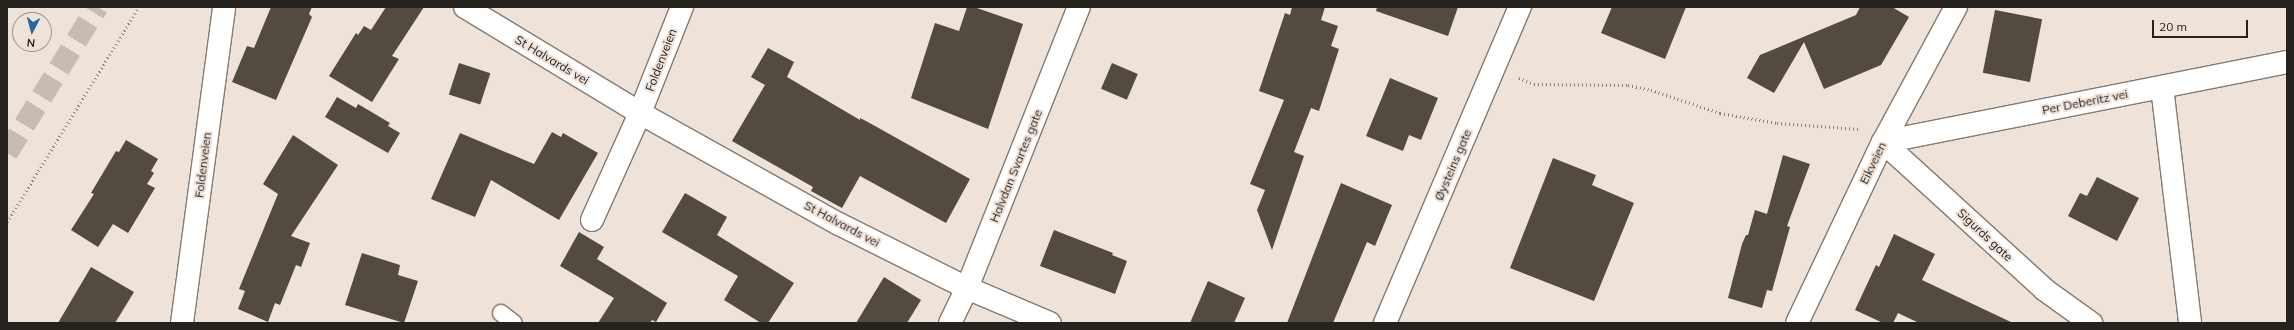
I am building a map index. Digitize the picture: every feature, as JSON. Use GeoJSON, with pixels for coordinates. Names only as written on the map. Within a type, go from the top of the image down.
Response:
{"type":"FeatureCollection","features":[{"type":"Feature","properties":{"kind":"street","name":"Foldenveien"},"geometry":{"type":"LineString","coordinates":[[182,323],[224,7]]}},
{"type":"Feature","properties":{"kind":"street","name":"St Halvards vei"},"geometry":{"type":"LineString","coordinates":[[465,7],[640,113],[839,224],[967,288],[1050,323]]}},
{"type":"Feature","properties":{"kind":"street","name":"Foldenveien"},"geometry":{"type":"LineString","coordinates":[[640,113],[682,7]]}},
{"type":"Feature","properties":{"kind":"street","name":"Halvdan Svartes gate"},"geometry":{"type":"LineString","coordinates":[[950,323],[967,288],[1079,7]]}},
{"type":"Feature","properties":{"kind":"street","name":"Øysteins gate"},"geometry":{"type":"LineString","coordinates":[[1385,323],[1520,7]]}},
{"type":"Feature","properties":{"kind":"street","name":"Eikveien"},"geometry":{"type":"LineString","coordinates":[[1797,323],[1883,142],[1956,7]]}},
{"type":"Feature","properties":{"kind":"street","name":"Per Deberitz vei"},"geometry":{"type":"LineString","coordinates":[[1883,142],[2287,62]]}},
{"type":"Feature","properties":{"kind":"street"},"geometry":{"type":"LineString","coordinates":[[2162,87],[2190,323]]}},
{"type":"Feature","properties":{"kind":"street"},"geometry":{"type":"LineString","coordinates":[[592,220],[640,113]]}},
{"type":"Feature","properties":{"kind":"street","name":"Sigurds gate"},"geometry":{"type":"LineString","coordinates":[[1883,142],[2045,290],[2091,323]]}},
{"type":"Feature","properties":{"kind":"lane"},"geometry":{"type":"LineString","coordinates":[[501,313],[514,323]]}},
{"type":"Feature","properties":{"kind":"path"},"geometry":{"type":"LineString","coordinates":[[7,222],[139,7]]}},
{"type":"Feature","properties":{"kind":"path"},"geometry":{"type":"LineString","coordinates":[[1494,69],[1534,84],[1628,85],[1651,90],[1720,114],[1777,123],[1861,129]]}},
{"type":"Feature","properties":{"kind":"building"},"geometry":{"type":"Polygon","coordinates":[[[271,7],[312,7],[309,14],[312,17],[276,100],[232,82],[247,46],[254,48],[271,7]]]}},
{"type":"Feature","properties":{"kind":"building"},"geometry":{"type":"Polygon","coordinates":[[[386,7],[424,7],[392,56],[399,59],[372,102],[329,76],[356,33],[358,35],[364,26],[371,30],[386,7]]]}},
{"type":"Feature","properties":{"kind":"building"},"geometry":{"type":"Polygon","coordinates":[[[967,7],[974,7],[1023,24],[988,129],[911,98],[935,23],[959,31],[967,7]]]}},
{"type":"Feature","properties":{"kind":"building"},"geometry":{"type":"Polygon","coordinates":[[[1292,7],[1325,7],[1321,20],[1338,26],[1331,46],[1339,49],[1319,111],[1311,108],[1294,152],[1304,156],[1272,250],[1257,210],[1265,190],[1250,184],[1284,100],[1259,91],[1285,13],[1290,15],[1292,7]]]}},
{"type":"Feature","properties":{"kind":"building"},"geometry":{"type":"Polygon","coordinates":[[[1377,7],[1458,7],[1448,36],[1376,11],[1377,7]]]}},
{"type":"Feature","properties":{"kind":"building"},"geometry":{"type":"Polygon","coordinates":[[[1612,7],[1686,7],[1665,59],[1601,33],[1612,7]]]}},
{"type":"Feature","properties":{"kind":"building"},"geometry":{"type":"Polygon","coordinates":[[[1860,7],[1892,7],[1909,17],[1881,65],[1824,89],[1804,42],[1774,93],[1747,78],[1760,55],[1856,15],[1860,7]]]}},
{"type":"Feature","properties":{"kind":"building"},"geometry":{"type":"Polygon","coordinates":[[[1995,10],[2042,19],[2030,82],[1983,73],[1995,10]]]}},
{"type":"Feature","properties":{"kind":"building"},"geometry":{"type":"Polygon","coordinates":[[[768,48],[794,62],[787,77],[860,120],[860,118],[970,179],[946,223],[860,176],[842,208],[811,191],[813,187],[732,141],[765,85],[751,77],[768,48]]]}},
{"type":"Feature","properties":{"kind":"building"},"geometry":{"type":"Polygon","coordinates":[[[459,63],[490,73],[480,105],[449,94],[459,63]]]}},
{"type":"Feature","properties":{"kind":"building"},"geometry":{"type":"Polygon","coordinates":[[[1112,63],[1138,74],[1127,100],[1101,89],[1112,63]]]}},
{"type":"Feature","properties":{"kind":"building"},"geometry":{"type":"Polygon","coordinates":[[[1390,78],[1438,98],[1421,140],[1409,135],[1403,151],[1366,136],[1390,78]]]}},
{"type":"Feature","properties":{"kind":"building"},"geometry":{"type":"Polygon","coordinates":[[[337,97],[356,108],[358,104],[390,123],[388,126],[400,133],[388,153],[325,117],[337,97]]]}},
{"type":"Feature","properties":{"kind":"building"},"geometry":{"type":"Polygon","coordinates":[[[552,132],[561,137],[563,133],[598,153],[559,220],[491,180],[475,217],[431,199],[460,133],[534,164],[552,132]]]}},
{"type":"Feature","properties":{"kind":"building"},"geometry":{"type":"Polygon","coordinates":[[[293,135],[338,165],[291,236],[310,243],[301,267],[296,265],[280,305],[275,303],[268,322],[238,309],[245,291],[239,289],[278,194],[263,184],[293,135]]]}},
{"type":"Feature","properties":{"kind":"building"},"geometry":{"type":"Polygon","coordinates":[[[126,140],[158,159],[151,171],[154,173],[147,184],[155,188],[128,233],[113,224],[98,247],[71,230],[94,194],[91,193],[116,151],[119,152],[126,140]]]}},
{"type":"Feature","properties":{"kind":"building"},"geometry":{"type":"Polygon","coordinates":[[[1783,155],[1810,164],[1787,226],[1790,227],[1772,291],[1767,290],[1762,308],[1728,298],[1742,244],[1746,235],[1748,235],[1755,210],[1767,214],[1783,155]]]}},
{"type":"Feature","properties":{"kind":"building"},"geometry":{"type":"Polygon","coordinates":[[[1553,158],[1596,175],[1592,185],[1634,203],[1594,301],[1510,268],[1553,158]]]}},
{"type":"Feature","properties":{"kind":"building"},"geometry":{"type":"Polygon","coordinates":[[[2097,177],[2139,198],[2117,241],[2068,216],[2080,193],[2087,196],[2097,177]]]}},
{"type":"Feature","properties":{"kind":"building"},"geometry":{"type":"Polygon","coordinates":[[[1341,183],[1392,205],[1375,246],[1367,242],[1333,323],[1287,323],[1341,183]]]}},
{"type":"Feature","properties":{"kind":"building"},"geometry":{"type":"Polygon","coordinates":[[[685,193],[727,217],[717,235],[794,283],[768,323],[761,323],[724,300],[738,276],[662,232],[685,193]]]}},
{"type":"Feature","properties":{"kind":"building"},"geometry":{"type":"Polygon","coordinates":[[[1054,230],[1113,253],[1112,255],[1127,261],[1115,294],[1040,266],[1054,230]]]}},
{"type":"Feature","properties":{"kind":"building"},"geometry":{"type":"Polygon","coordinates":[[[579,232],[604,247],[597,259],[667,303],[656,322],[652,320],[650,323],[598,323],[614,298],[560,266],[579,232]]]}},
{"type":"Feature","properties":{"kind":"building"},"geometry":{"type":"Polygon","coordinates":[[[1894,234],[1935,254],[1922,280],[2013,323],[1919,323],[1898,313],[1893,323],[1883,323],[1855,310],[1876,265],[1879,267],[1894,234]]]}},
{"type":"Feature","properties":{"kind":"building"},"geometry":{"type":"Polygon","coordinates":[[[362,253],[400,265],[398,275],[418,281],[404,323],[345,305],[362,253]]]}},
{"type":"Feature","properties":{"kind":"building"},"geometry":{"type":"Polygon","coordinates":[[[91,267],[134,292],[115,323],[58,323],[91,267]]]}},
{"type":"Feature","properties":{"kind":"building"},"geometry":{"type":"Polygon","coordinates":[[[884,277],[921,300],[907,323],[856,323],[884,277]]]}},
{"type":"Feature","properties":{"kind":"building"},"geometry":{"type":"Polygon","coordinates":[[[1208,281],[1245,298],[1234,323],[1190,323],[1208,281]]]}},
{"type":"Feature","properties":{"kind":"tunnel"},"geometry":{"type":"LineString","coordinates":[[7,153],[97,7]]}}]}
